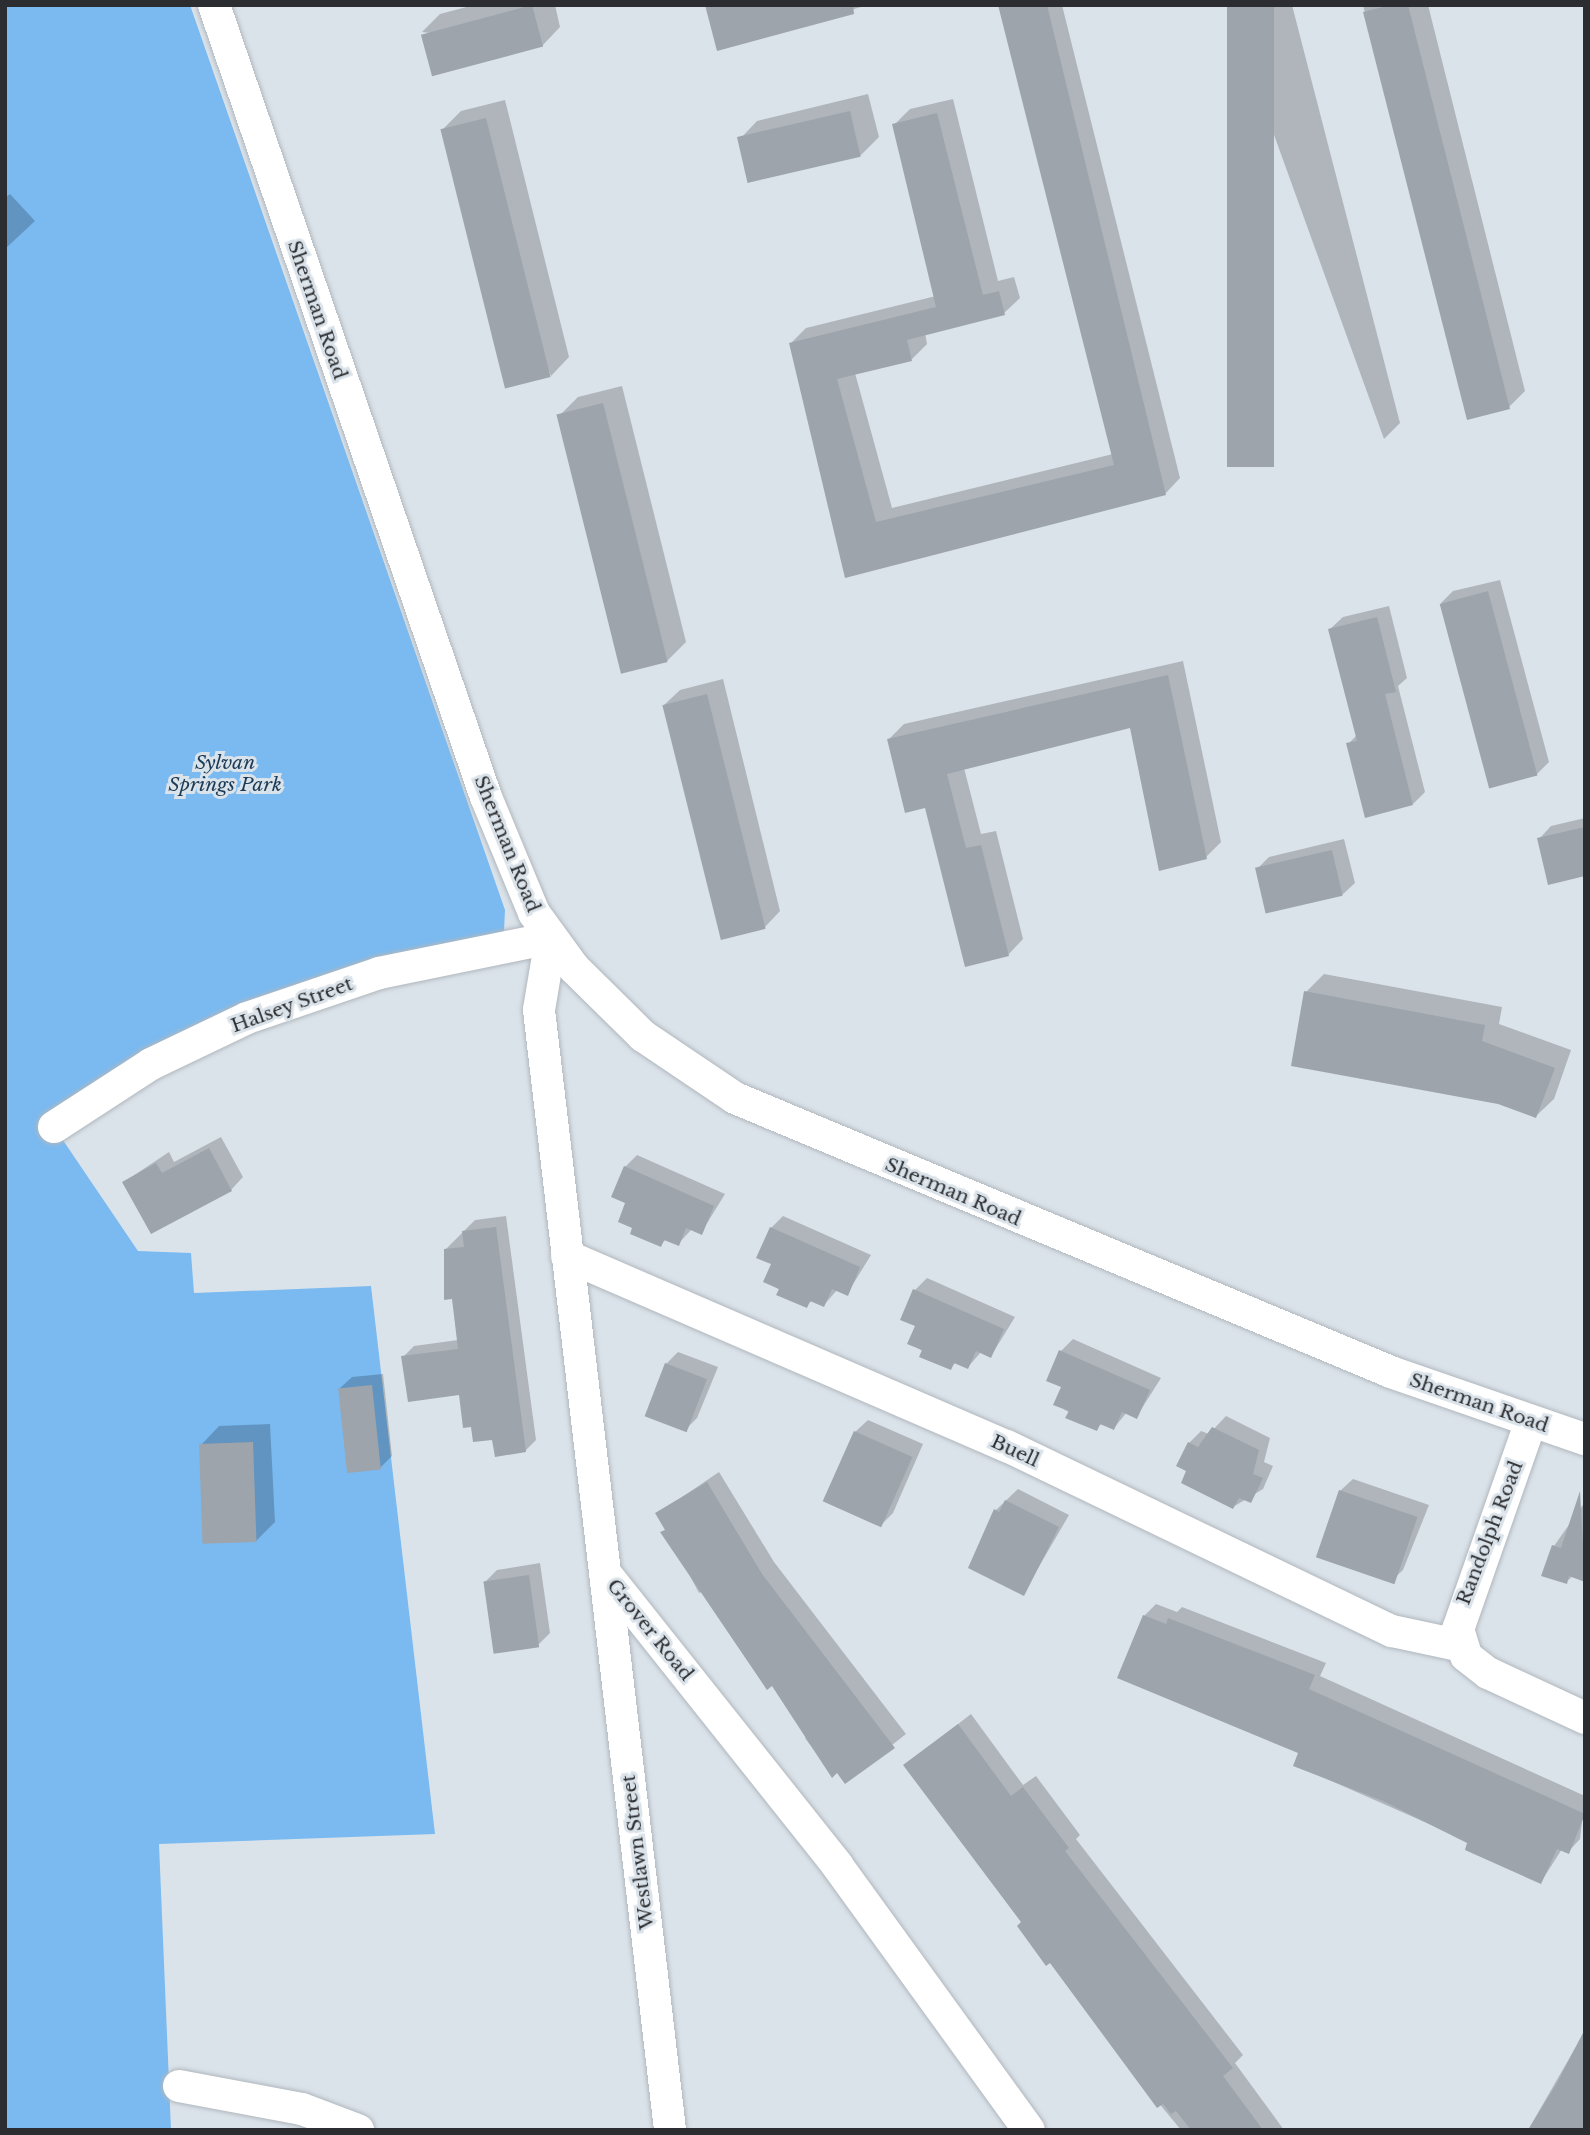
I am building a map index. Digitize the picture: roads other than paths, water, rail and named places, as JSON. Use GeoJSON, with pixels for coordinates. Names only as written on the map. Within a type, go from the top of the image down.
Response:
{"type":"FeatureCollection","features":[{"type":"Feature","properties":{"kind":"street","name":"Sherman Road"},"geometry":{"type":"LineString","coordinates":[[214,5],[486,797],[534,913],[551,939],[643,1036],[735,1098],[1391,1372],[1585,1439]]}},
{"type":"Feature","properties":{"kind":"street","name":"Halsey Street"},"geometry":{"type":"LineString","coordinates":[[54,1127],[151,1064],[247,1018],[379,973],[551,939]]}},
{"type":"Feature","properties":{"kind":"street","name":"Grover Road"},"geometry":{"type":"LineString","coordinates":[[551,939],[539,1010],[604,1573],[837,1865],[1030,2130]]}},
{"type":"Feature","properties":{"kind":"street","name":"Buell"},"geometry":{"type":"LineString","coordinates":[[567,1256],[1007,1446],[1392,1631],[1462,1646]]}},
{"type":"Feature","properties":{"kind":"street","name":"Randolph Road"},"geometry":{"type":"LineString","coordinates":[[1462,1646],[1460,1612],[1531,1421]]}},
{"type":"Feature","properties":{"kind":"street","name":"Westlawn Street"},"geometry":{"type":"LineString","coordinates":[[604,1573],[670,2130]]}},
{"type":"Feature","properties":{"kind":"street"},"geometry":{"type":"LineString","coordinates":[[1462,1646],[1488,1673],[1585,1718]]}},
{"type":"Feature","properties":{"kind":"street"},"geometry":{"type":"LineString","coordinates":[[179,2086],[302,2109],[358,2130]]}},
{"type":"Feature","properties":{"kind":"park label","name":"Sylvan Springs Park"},"geometry":{"type":"Point","coordinates":[225,774]}}]}
